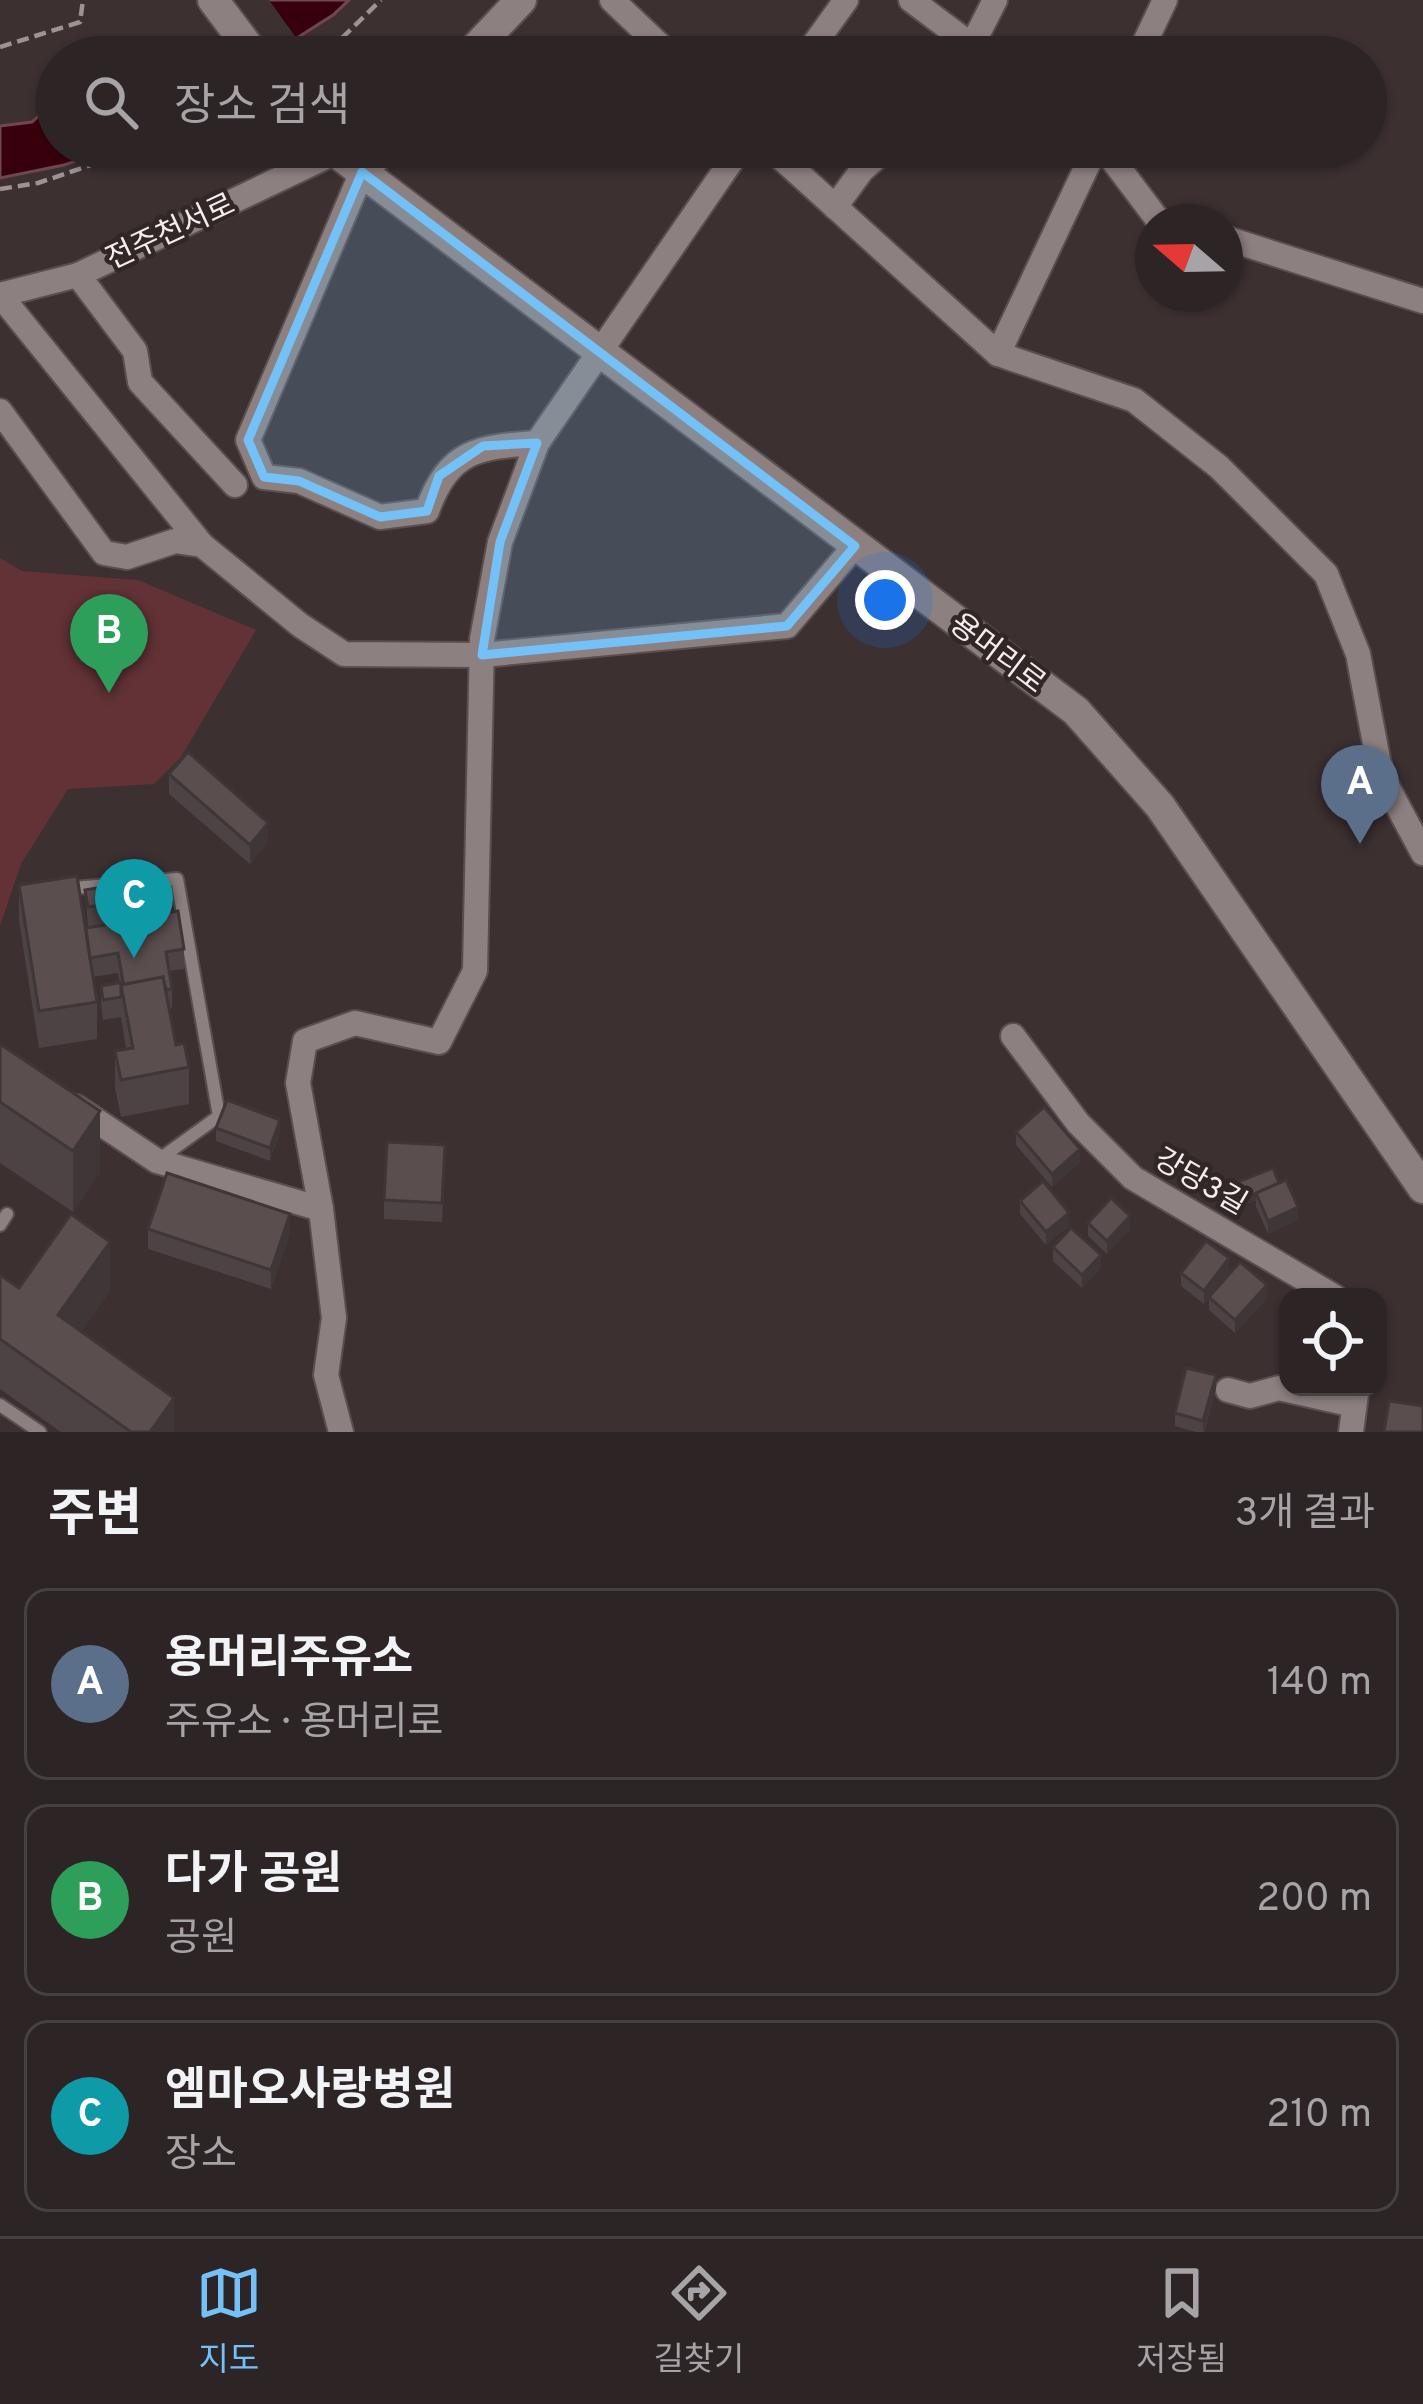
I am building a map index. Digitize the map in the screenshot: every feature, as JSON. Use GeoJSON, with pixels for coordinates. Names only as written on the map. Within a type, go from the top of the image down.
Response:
{"type":"FeatureCollection","features":[{"type":"Feature","properties":{"kind":"street"},"geometry":{"type":"LineString","coordinates":[[213,0],[240,36]]}},
{"type":"Feature","properties":{"kind":"street"},"geometry":{"type":"LineString","coordinates":[[487,36],[521,0]]}},
{"type":"Feature","properties":{"kind":"street"},"geometry":{"type":"LineString","coordinates":[[612,0],[651,36]]}},
{"type":"Feature","properties":{"kind":"street"},"geometry":{"type":"LineString","coordinates":[[820,36],[846,0]]}},
{"type":"Feature","properties":{"kind":"street"},"geometry":{"type":"LineString","coordinates":[[910,0],[953,36]]}},
{"type":"Feature","properties":{"kind":"street"},"geometry":{"type":"LineString","coordinates":[[981,36],[995,0]]}},
{"type":"Feature","properties":{"kind":"street"},"geometry":{"type":"LineString","coordinates":[[1148,36],[1165,0]]}},
{"type":"Feature","properties":{"kind":"street","name":"전주천서로"},"geometry":{"type":"LineString","coordinates":[[0,295],[78,275],[295,168]]}},
{"type":"Feature","properties":{"kind":"street","name":"용머리로"},"geometry":{"type":"LineString","coordinates":[[357,168],[1076,711],[1160,806],[1423,1188]]}},
{"type":"Feature","properties":{"kind":"street"},"geometry":{"type":"LineString","coordinates":[[366,168],[248,440],[263,478],[298,481],[380,517],[427,511],[440,476],[483,446],[537,443]]}},
{"type":"Feature","properties":{"kind":"street"},"geometry":{"type":"LineString","coordinates":[[341,1432],[326,1375],[334,1318],[321,1209],[298,1083],[305,1041],[355,1023],[439,1042],[475,971],[482,656],[500,542],[537,443],[726,168]]}},
{"type":"Feature","properties":{"kind":"street"},"geometry":{"type":"LineString","coordinates":[[792,168],[998,354],[1133,400],[1220,467],[1326,574],[1358,654],[1381,775],[1423,853]]}},
{"type":"Feature","properties":{"kind":"street"},"geometry":{"type":"LineString","coordinates":[[835,207],[864,168]]}},
{"type":"Feature","properties":{"kind":"street"},"geometry":{"type":"LineString","coordinates":[[998,354],[1090,168]]}},
{"type":"Feature","properties":{"kind":"street"},"geometry":{"type":"LineString","coordinates":[[1117,168],[1145,204]]}},
{"type":"Feature","properties":{"kind":"street"},"geometry":{"type":"LineString","coordinates":[[1243,244],[1423,301]]}},
{"type":"Feature","properties":{"kind":"street"},"geometry":{"type":"LineString","coordinates":[[78,275],[135,351],[140,382],[236,485]]}},
{"type":"Feature","properties":{"kind":"street"},"geometry":{"type":"LineString","coordinates":[[0,295],[202,545],[300,626],[344,654],[482,656],[787,626],[855,546]]}},
{"type":"Feature","properties":{"kind":"street"},"geometry":{"type":"LineString","coordinates":[[0,411],[104,553],[127,557],[175,541],[202,545]]}},
{"type":"Feature","properties":{"kind":"street","name":"강당3길"},"geometry":{"type":"LineString","coordinates":[[1013,1036],[1078,1123],[1133,1178],[1320,1288]]}},
{"type":"Feature","properties":{"kind":"street"},"geometry":{"type":"LineString","coordinates":[[59,1096],[157,1161],[321,1209]]}},
{"type":"Feature","properties":{"kind":"street"},"geometry":{"type":"LineString","coordinates":[[1228,1390],[1250,1396],[1279,1388]]}},
{"type":"Feature","properties":{"kind":"street"},"geometry":{"type":"LineString","coordinates":[[1351,1432],[1356,1396]]}},
{"type":"Feature","properties":{"kind":"lane"},"geometry":{"type":"LineString","coordinates":[[52,890],[177,879],[219,1116],[157,1161]]}},
{"type":"Feature","properties":{"kind":"lane"},"geometry":{"type":"LineString","coordinates":[[0,1405],[40,1432]]}},
{"type":"Feature","properties":{"kind":"path"},"geometry":{"type":"LineString","coordinates":[[0,47],[80,22],[83,0]]}},
{"type":"Feature","properties":{"kind":"path"},"geometry":{"type":"LineString","coordinates":[[345,36],[381,0]]}},
{"type":"Feature","properties":{"kind":"path"},"geometry":{"type":"LineString","coordinates":[[0,189],[82,168]]}},
{"type":"Feature","properties":{"kind":"highlighted area"},"geometry":{"type":"Polygon","coordinates":[[[362,172],[855,546],[787,626],[482,655],[500,542],[537,443],[483,446],[439,476],[427,511],[380,517],[299,481],[264,477],[248,440],[362,172]]]}},
{"type":"Feature","properties":{"kind":"shaded area"},"geometry":{"type":"Polygon","coordinates":[[[240,0],[349,0],[300,36],[204,36],[240,0]]]}},
{"type":"Feature","properties":{"kind":"shaded area"},"geometry":{"type":"Polygon","coordinates":[[[36,118],[36,168],[49,168],[0,178],[0,126],[36,118]]]}},
{"type":"Feature","properties":{"kind":"shaded area"},"geometry":{"type":"Polygon","coordinates":[[[0,558],[22,571],[138,580],[256,630],[181,757],[154,784],[68,789],[21,864],[0,926],[0,558]]]}},
{"type":"Feature","properties":{"kind":"pier"},"geometry":{"type":"Polygon","coordinates":[[[232,0],[269,0],[295,36],[196,36],[232,0]]]}},
{"type":"Feature","properties":{"kind":"building"},"geometry":{"type":"Polygon","coordinates":[[[188,752],[268,823],[250,845],[169,774],[188,752]]]}},
{"type":"Feature","properties":{"kind":"building"},"geometry":{"type":"Polygon","coordinates":[[[77,876],[97,1002],[39,1011],[19,885],[77,876]]]}},
{"type":"Feature","properties":{"kind":"building"},"geometry":{"type":"Polygon","coordinates":[[[153,879],[159,914],[178,911],[184,949],[166,952],[172,989],[166,990],[163,977],[121,985],[121,997],[103,1000],[101,986],[123,982],[118,953],[90,958],[86,928],[117,923],[114,903],[88,907],[85,890],[153,879]]]}},
{"type":"Feature","properties":{"kind":"building"},"geometry":{"type":"Polygon","coordinates":[[[163,977],[176,1045],[184,1043],[189,1067],[121,1080],[115,1051],[133,1048],[121,985],[163,977]]]}},
{"type":"Feature","properties":{"kind":"building"},"geometry":{"type":"Polygon","coordinates":[[[0,1044],[100,1111],[73,1151],[0,1102],[0,1044]]]}},
{"type":"Feature","properties":{"kind":"building"},"geometry":{"type":"Polygon","coordinates":[[[227,1100],[280,1120],[270,1148],[216,1128],[227,1100]]]}},
{"type":"Feature","properties":{"kind":"building"},"geometry":{"type":"Polygon","coordinates":[[[1044,1107],[1080,1149],[1052,1174],[1016,1132],[1044,1107]]]}},
{"type":"Feature","properties":{"kind":"building"},"geometry":{"type":"Polygon","coordinates":[[[387,1142],[445,1145],[442,1203],[384,1200],[387,1142]]]}},
{"type":"Feature","properties":{"kind":"building"},"geometry":{"type":"Polygon","coordinates":[[[1273,1168],[1279,1183],[1241,1200],[1235,1183],[1273,1168]]]}},
{"type":"Feature","properties":{"kind":"building"},"geometry":{"type":"Polygon","coordinates":[[[167,1173],[290,1214],[271,1270],[148,1229],[167,1173]]]}},
{"type":"Feature","properties":{"kind":"building"},"geometry":{"type":"Polygon","coordinates":[[[1286,1180],[1298,1207],[1268,1221],[1256,1193],[1286,1180]]]}},
{"type":"Feature","properties":{"kind":"building"},"geometry":{"type":"Polygon","coordinates":[[[1043,1181],[1069,1213],[1046,1232],[1020,1201],[1043,1181]]]}},
{"type":"Feature","properties":{"kind":"building"},"geometry":{"type":"Polygon","coordinates":[[[1111,1198],[1130,1216],[1107,1241],[1088,1223],[1111,1198]]]}},
{"type":"Feature","properties":{"kind":"building"},"geometry":{"type":"Polygon","coordinates":[[[71,1214],[110,1242],[58,1315],[174,1398],[150,1432],[131,1432],[0,1339],[0,1275],[19,1288],[71,1214]]]}},
{"type":"Feature","properties":{"kind":"building"},"geometry":{"type":"Polygon","coordinates":[[[1071,1228],[1101,1255],[1082,1275],[1053,1247],[1071,1228]]]}},
{"type":"Feature","properties":{"kind":"building"},"geometry":{"type":"Polygon","coordinates":[[[1206,1241],[1229,1258],[1204,1291],[1181,1273],[1206,1241]]]}},
{"type":"Feature","properties":{"kind":"building"},"geometry":{"type":"Polygon","coordinates":[[[1240,1262],[1267,1285],[1235,1320],[1209,1297],[1240,1262]]]}},
{"type":"Feature","properties":{"kind":"building"},"geometry":{"type":"Polygon","coordinates":[[[1186,1368],[1216,1375],[1203,1421],[1175,1413],[1186,1368]]]}},
{"type":"Feature","properties":{"kind":"building"},"geometry":{"type":"Polygon","coordinates":[[[1389,1401],[1423,1406],[1423,1432],[1384,1432],[1389,1401]]]}},
{"type":"Feature","properties":{"kind":"place","name":"다가 공원"},"geometry":{"type":"Point","coordinates":[109,693]}},
{"type":"Feature","properties":{"kind":"place","name":"용머리주유소"},"geometry":{"type":"Point","coordinates":[1360,844]}},
{"type":"Feature","properties":{"kind":"place","name":"엠마오사랑병원"},"geometry":{"type":"Point","coordinates":[134,958]}}]}
